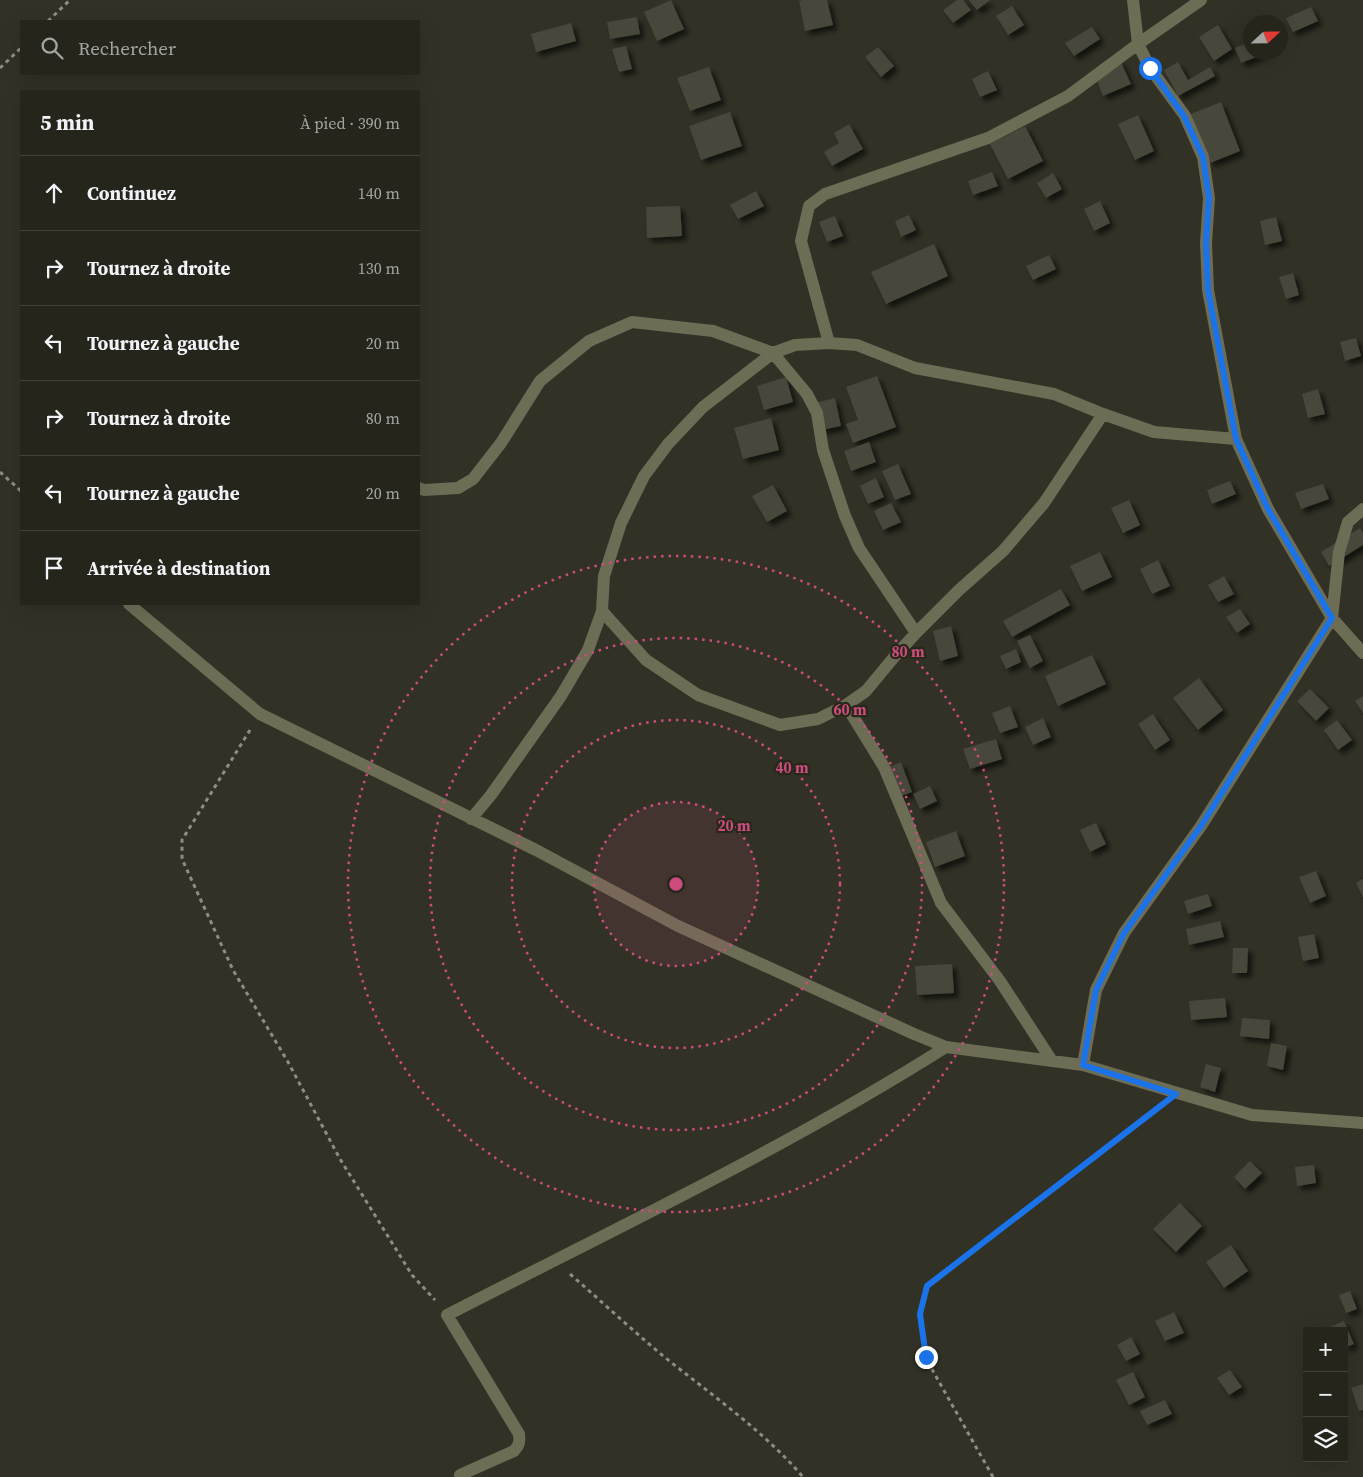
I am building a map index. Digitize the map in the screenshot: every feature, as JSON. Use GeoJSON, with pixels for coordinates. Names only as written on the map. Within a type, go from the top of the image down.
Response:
{"type":"FeatureCollection","features":[{"type":"Feature","properties":{"kind":"street"},"geometry":{"type":"LineString","coordinates":[[1133,0],[1138,44],[1150,68],[1184,116],[1203,157],[1209,198],[1206,243],[1208,290],[1236,439],[1268,509],[1332,618],[1363,654]]}},
{"type":"Feature","properties":{"kind":"street"},"geometry":{"type":"LineString","coordinates":[[829,343],[801,240],[809,206],[825,194],[988,138],[1068,96],[1201,0]]}},
{"type":"Feature","properties":{"kind":"street"},"geometry":{"type":"LineString","coordinates":[[420,488],[424,490],[458,488],[473,479],[501,443],[540,381],[589,342],[632,322],[713,331],[773,353],[807,394],[816,413],[823,450],[844,516],[859,548],[916,633]]}},
{"type":"Feature","properties":{"kind":"street"},"geometry":{"type":"LineString","coordinates":[[471,819],[491,795],[561,696],[588,650],[602,612],[604,576],[621,523],[644,476],[668,444],[703,407],[773,353],[796,345],[829,343],[857,345],[915,368],[1054,394],[1154,432],[1236,439]]}},
{"type":"Feature","properties":{"kind":"street"},"geometry":{"type":"LineString","coordinates":[[602,612],[646,660],[698,695],[780,725],[818,719],[846,706],[866,691],[894,656],[916,633],[1009,544],[1044,503],[1103,414]]}},
{"type":"Feature","properties":{"kind":"street"},"geometry":{"type":"LineString","coordinates":[[1083,1065],[1096,990],[1124,933],[1201,826],[1332,618],[1338,552],[1348,522],[1363,509]]}},
{"type":"Feature","properties":{"kind":"street"},"geometry":{"type":"LineString","coordinates":[[130,605],[260,714],[536,850],[678,926],[914,1034],[946,1047],[1083,1065],[1252,1115],[1363,1123]]}},
{"type":"Feature","properties":{"kind":"street"},"geometry":{"type":"LineString","coordinates":[[846,706],[884,767],[941,903],[1000,981],[1052,1060]]}},
{"type":"Feature","properties":{"kind":"street"},"geometry":{"type":"LineString","coordinates":[[460,1476],[514,1452],[519,1446],[520,1440],[519,1434],[448,1315],[651,1212],[878,1090],[946,1047]]}},
{"type":"Feature","properties":{"kind":"path"},"geometry":{"type":"LineString","coordinates":[[49,20],[70,0]]}},
{"type":"Feature","properties":{"kind":"path"},"geometry":{"type":"LineString","coordinates":[[0,68],[20,49]]}},
{"type":"Feature","properties":{"kind":"path"},"geometry":{"type":"LineString","coordinates":[[0,472],[20,490]]}},
{"type":"Feature","properties":{"kind":"path"},"geometry":{"type":"LineString","coordinates":[[260,714],[182,840],[182,859],[232,970],[288,1062],[340,1159],[412,1275],[448,1315]]}},
{"type":"Feature","properties":{"kind":"path"},"geometry":{"type":"LineString","coordinates":[[992,1477],[926,1357],[920,1314],[927,1286],[1176,1094]]}},
{"type":"Feature","properties":{"kind":"path"},"geometry":{"type":"LineString","coordinates":[[555,1261],[662,1355],[725,1405],[782,1454],[804,1477]]}},
{"type":"Feature","properties":{"kind":"building"},"geometry":{"type":"Polygon","coordinates":[[[671,0],[684,29],[657,41],[644,12],[671,0]]]}},
{"type":"Feature","properties":{"kind":"building"},"geometry":{"type":"Polygon","coordinates":[[[827,0],[833,25],[805,31],[799,1],[827,0]]]}},
{"type":"Feature","properties":{"kind":"building"},"geometry":{"type":"Polygon","coordinates":[[[957,0],[963,0],[971,10],[953,23],[943,10],[957,0]]]}},
{"type":"Feature","properties":{"kind":"building"},"geometry":{"type":"Polygon","coordinates":[[[969,0],[990,0],[977,10],[969,0]]]}},
{"type":"Feature","properties":{"kind":"building"},"geometry":{"type":"Polygon","coordinates":[[[1012,6],[1024,25],[1008,35],[996,16],[1012,6]]]}},
{"type":"Feature","properties":{"kind":"building"},"geometry":{"type":"Polygon","coordinates":[[[1311,7],[1318,21],[1293,32],[1288,22],[1288,17],[1311,7]]]}},
{"type":"Feature","properties":{"kind":"building"},"geometry":{"type":"Polygon","coordinates":[[[637,17],[640,34],[610,39],[607,22],[637,17]]]}},
{"type":"Feature","properties":{"kind":"building"},"geometry":{"type":"Polygon","coordinates":[[[571,23],[576,41],[536,52],[531,34],[571,23]]]}},
{"type":"Feature","properties":{"kind":"building"},"geometry":{"type":"Polygon","coordinates":[[[1218,25],[1232,49],[1214,61],[1199,37],[1218,25]]]}},
{"type":"Feature","properties":{"kind":"building"},"geometry":{"type":"Polygon","coordinates":[[[1092,27],[1100,39],[1074,56],[1065,43],[1092,27]]]}},
{"type":"Feature","properties":{"kind":"building"},"geometry":{"type":"Polygon","coordinates":[[[1243,45],[1243,60],[1248,60],[1241,63],[1235,48],[1243,45]]]}},
{"type":"Feature","properties":{"kind":"building"},"geometry":{"type":"Polygon","coordinates":[[[626,46],[632,69],[619,72],[612,49],[626,46]]]}},
{"type":"Feature","properties":{"kind":"building"},"geometry":{"type":"Polygon","coordinates":[[[878,47],[894,66],[881,77],[865,57],[878,47]]]}},
{"type":"Feature","properties":{"kind":"building"},"geometry":{"type":"Polygon","coordinates":[[[1120,60],[1131,84],[1103,96],[1093,71],[1120,60]]]}},
{"type":"Feature","properties":{"kind":"building"},"geometry":{"type":"Polygon","coordinates":[[[1178,62],[1188,80],[1210,67],[1215,76],[1178,96],[1164,70],[1178,62]]]}},
{"type":"Feature","properties":{"kind":"building"},"geometry":{"type":"Polygon","coordinates":[[[709,67],[721,100],[690,111],[677,78],[709,67]]]}},
{"type":"Feature","properties":{"kind":"building"},"geometry":{"type":"Polygon","coordinates":[[[988,71],[997,90],[980,97],[972,79],[988,71]]]}},
{"type":"Feature","properties":{"kind":"building"},"geometry":{"type":"Polygon","coordinates":[[[1221,102],[1240,151],[1210,163],[1191,114],[1221,102]]]}},
{"type":"Feature","properties":{"kind":"building"},"geometry":{"type":"Polygon","coordinates":[[[730,112],[742,146],[701,160],[689,126],[730,112]]]}},
{"type":"Feature","properties":{"kind":"building"},"geometry":{"type":"Polygon","coordinates":[[[1138,115],[1154,151],[1135,160],[1118,124],[1138,115]]]}},
{"type":"Feature","properties":{"kind":"building"},"geometry":{"type":"Polygon","coordinates":[[[849,124],[863,149],[832,166],[824,152],[839,143],[834,133],[849,124]]]}},
{"type":"Feature","properties":{"kind":"building"},"geometry":{"type":"Polygon","coordinates":[[[1025,126],[1043,161],[1008,179],[990,144],[1025,126]]]}},
{"type":"Feature","properties":{"kind":"building"},"geometry":{"type":"Polygon","coordinates":[[[992,172],[998,186],[973,195],[968,181],[992,172]]]}},
{"type":"Feature","properties":{"kind":"building"},"geometry":{"type":"Polygon","coordinates":[[[1053,173],[1062,189],[1046,198],[1037,183],[1053,173]]]}},
{"type":"Feature","properties":{"kind":"building"},"geometry":{"type":"Polygon","coordinates":[[[756,191],[764,206],[738,219],[730,205],[756,191]]]}},
{"type":"Feature","properties":{"kind":"building"},"geometry":{"type":"Polygon","coordinates":[[[1100,201],[1110,223],[1094,231],[1084,209],[1100,201]]]}},
{"type":"Feature","properties":{"kind":"building"},"geometry":{"type":"Polygon","coordinates":[[[680,206],[682,236],[647,238],[646,207],[680,206]]]}},
{"type":"Feature","properties":{"kind":"building"},"geometry":{"type":"Polygon","coordinates":[[[909,215],[916,230],[901,237],[895,221],[909,215]]]}},
{"type":"Feature","properties":{"kind":"building"},"geometry":{"type":"Polygon","coordinates":[[[835,216],[843,236],[827,242],[819,222],[835,216]]]}},
{"type":"Feature","properties":{"kind":"building"},"geometry":{"type":"Polygon","coordinates":[[[1276,217],[1282,241],[1265,245],[1260,221],[1276,217]]]}},
{"type":"Feature","properties":{"kind":"building"},"geometry":{"type":"Polygon","coordinates":[[[934,244],[948,276],[886,304],[871,272],[934,244]]]}},
{"type":"Feature","properties":{"kind":"building"},"geometry":{"type":"Polygon","coordinates":[[[1049,255],[1056,269],[1033,280],[1026,266],[1049,255]]]}},
{"type":"Feature","properties":{"kind":"building"},"geometry":{"type":"Polygon","coordinates":[[[1293,273],[1299,295],[1286,299],[1279,277],[1293,273]]]}},
{"type":"Feature","properties":{"kind":"building"},"geometry":{"type":"Polygon","coordinates":[[[1356,338],[1361,356],[1345,361],[1340,342],[1356,338]]]}},
{"type":"Feature","properties":{"kind":"building"},"geometry":{"type":"Polygon","coordinates":[[[877,376],[896,427],[853,443],[846,424],[858,420],[846,387],[877,376]]]}},
{"type":"Feature","properties":{"kind":"building"},"geometry":{"type":"Polygon","coordinates":[[[786,377],[793,402],[764,410],[757,386],[786,377]]]}},
{"type":"Feature","properties":{"kind":"building"},"geometry":{"type":"Polygon","coordinates":[[[1318,389],[1325,414],[1308,418],[1302,394],[1318,389]]]}},
{"type":"Feature","properties":{"kind":"building"},"geometry":{"type":"Polygon","coordinates":[[[835,398],[841,426],[821,430],[815,403],[835,398]]]}},
{"type":"Feature","properties":{"kind":"building"},"geometry":{"type":"Polygon","coordinates":[[[771,418],[779,450],[743,459],[734,428],[771,418]]]}},
{"type":"Feature","properties":{"kind":"building"},"geometry":{"type":"Polygon","coordinates":[[[869,442],[876,462],[851,471],[844,451],[869,442]]]}},
{"type":"Feature","properties":{"kind":"building"},"geometry":{"type":"Polygon","coordinates":[[[898,464],[911,494],[895,500],[882,471],[898,464]]]}},
{"type":"Feature","properties":{"kind":"building"},"geometry":{"type":"Polygon","coordinates":[[[876,478],[884,497],[868,504],[860,486],[876,478]]]}},
{"type":"Feature","properties":{"kind":"building"},"geometry":{"type":"Polygon","coordinates":[[[1230,481],[1236,494],[1212,504],[1207,490],[1230,481]]]}},
{"type":"Feature","properties":{"kind":"building"},"geometry":{"type":"Polygon","coordinates":[[[1323,484],[1329,499],[1301,509],[1295,493],[1323,484]]]}},
{"type":"Feature","properties":{"kind":"building"},"geometry":{"type":"Polygon","coordinates":[[[773,485],[787,511],[767,522],[752,496],[773,485]]]}},
{"type":"Feature","properties":{"kind":"building"},"geometry":{"type":"Polygon","coordinates":[[[1129,500],[1140,525],[1123,533],[1111,508],[1129,500]]]}},
{"type":"Feature","properties":{"kind":"building"},"geometry":{"type":"Polygon","coordinates":[[[891,503],[901,522],[883,530],[874,511],[891,503]]]}},
{"type":"Feature","properties":{"kind":"building"},"geometry":{"type":"Polygon","coordinates":[[[1360,528],[1363,533],[1363,545],[1329,566],[1321,552],[1360,528]]]}},
{"type":"Feature","properties":{"kind":"building"},"geometry":{"type":"Polygon","coordinates":[[[1100,552],[1112,577],[1082,591],[1070,566],[1100,552]]]}},
{"type":"Feature","properties":{"kind":"building"},"geometry":{"type":"Polygon","coordinates":[[[1158,560],[1170,586],[1152,594],[1140,569],[1158,560]]]}},
{"type":"Feature","properties":{"kind":"building"},"geometry":{"type":"Polygon","coordinates":[[[1224,576],[1234,594],[1218,602],[1208,585],[1224,576]]]}},
{"type":"Feature","properties":{"kind":"building"},"geometry":{"type":"Polygon","coordinates":[[[1061,589],[1070,605],[1012,637],[1003,621],[1061,589]]]}},
{"type":"Feature","properties":{"kind":"building"},"geometry":{"type":"Polygon","coordinates":[[[1240,609],[1250,624],[1237,633],[1226,617],[1240,609]]]}},
{"type":"Feature","properties":{"kind":"building"},"geometry":{"type":"Polygon","coordinates":[[[951,626],[958,656],[940,661],[933,631],[951,626]]]}},
{"type":"Feature","properties":{"kind":"building"},"geometry":{"type":"Polygon","coordinates":[[[1030,635],[1043,661],[1030,668],[1017,641],[1030,635]]]}},
{"type":"Feature","properties":{"kind":"building"},"geometry":{"type":"Polygon","coordinates":[[[1016,649],[1021,662],[1006,669],[1000,656],[1016,649]]]}},
{"type":"Feature","properties":{"kind":"building"},"geometry":{"type":"Polygon","coordinates":[[[1092,655],[1106,684],[1058,706],[1045,676],[1092,655]]]}},
{"type":"Feature","properties":{"kind":"building"},"geometry":{"type":"Polygon","coordinates":[[[1199,678],[1223,710],[1198,730],[1173,698],[1199,678]]]}},
{"type":"Feature","properties":{"kind":"building"},"geometry":{"type":"Polygon","coordinates":[[[1310,689],[1329,708],[1316,721],[1297,701],[1310,689]]]}},
{"type":"Feature","properties":{"kind":"building"},"geometry":{"type":"Polygon","coordinates":[[[1363,696],[1363,713],[1355,701],[1363,696]]]}},
{"type":"Feature","properties":{"kind":"building"},"geometry":{"type":"Polygon","coordinates":[[[1010,706],[1018,727],[1000,733],[992,713],[1010,706]]]}},
{"type":"Feature","properties":{"kind":"building"},"geometry":{"type":"Polygon","coordinates":[[[1153,714],[1170,740],[1155,750],[1138,724],[1153,714]]]}},
{"type":"Feature","properties":{"kind":"building"},"geometry":{"type":"Polygon","coordinates":[[[1043,718],[1051,737],[1033,745],[1025,727],[1043,718]]]}},
{"type":"Feature","properties":{"kind":"building"},"geometry":{"type":"Polygon","coordinates":[[[1337,720],[1352,740],[1338,750],[1324,730],[1337,720]]]}},
{"type":"Feature","properties":{"kind":"building"},"geometry":{"type":"Polygon","coordinates":[[[996,739],[1002,759],[970,769],[963,749],[996,739]]]}},
{"type":"Feature","properties":{"kind":"building"},"geometry":{"type":"Polygon","coordinates":[[[901,762],[912,792],[896,798],[885,769],[901,762]]]}},
{"type":"Feature","properties":{"kind":"building"},"geometry":{"type":"Polygon","coordinates":[[[930,786],[937,801],[920,809],[913,794],[930,786]]]}},
{"type":"Feature","properties":{"kind":"building"},"geometry":{"type":"Polygon","coordinates":[[[1096,823],[1106,844],[1090,852],[1080,830],[1096,823]]]}},
{"type":"Feature","properties":{"kind":"building"},"geometry":{"type":"Polygon","coordinates":[[[956,831],[965,856],[935,867],[926,842],[956,831]]]}},
{"type":"Feature","properties":{"kind":"building"},"geometry":{"type":"Polygon","coordinates":[[[1316,871],[1326,896],[1310,903],[1299,877],[1316,871]]]}},
{"type":"Feature","properties":{"kind":"building"},"geometry":{"type":"Polygon","coordinates":[[[1363,879],[1363,897],[1356,883],[1363,879]]]}},
{"type":"Feature","properties":{"kind":"building"},"geometry":{"type":"Polygon","coordinates":[[[1208,894],[1212,906],[1188,914],[1184,901],[1208,894]]]}},
{"type":"Feature","properties":{"kind":"building"},"geometry":{"type":"Polygon","coordinates":[[[1220,921],[1224,937],[1189,945],[1186,929],[1220,921]]]}},
{"type":"Feature","properties":{"kind":"building"},"geometry":{"type":"Polygon","coordinates":[[[1314,934],[1319,958],[1303,961],[1298,937],[1314,934]]]}},
{"type":"Feature","properties":{"kind":"building"},"geometry":{"type":"Polygon","coordinates":[[[1233,948],[1248,948],[1247,973],[1232,973],[1233,948]]]}},
{"type":"Feature","properties":{"kind":"building"},"geometry":{"type":"Polygon","coordinates":[[[952,964],[954,993],[917,995],[915,966],[952,964]]]}},
{"type":"Feature","properties":{"kind":"building"},"geometry":{"type":"Polygon","coordinates":[[[1225,998],[1227,1017],[1191,1020],[1189,1001],[1225,998]]]}},
{"type":"Feature","properties":{"kind":"building"},"geometry":{"type":"Polygon","coordinates":[[[1242,1018],[1270,1020],[1269,1039],[1240,1036],[1242,1018]]]}},
{"type":"Feature","properties":{"kind":"building"},"geometry":{"type":"Polygon","coordinates":[[[1271,1043],[1287,1046],[1283,1070],[1267,1066],[1271,1043]]]}},
{"type":"Feature","properties":{"kind":"building"},"geometry":{"type":"Polygon","coordinates":[[[1206,1064],[1221,1068],[1215,1092],[1200,1087],[1206,1064]]]}},
{"type":"Feature","properties":{"kind":"building"},"geometry":{"type":"Polygon","coordinates":[[[1250,1161],[1262,1173],[1245,1189],[1234,1177],[1250,1161]]]}},
{"type":"Feature","properties":{"kind":"building"},"geometry":{"type":"Polygon","coordinates":[[[1314,1165],[1316,1183],[1297,1186],[1295,1167],[1314,1165]]]}},
{"type":"Feature","properties":{"kind":"building"},"geometry":{"type":"Polygon","coordinates":[[[1180,1203],[1202,1226],[1176,1252],[1153,1229],[1180,1203]]]}},
{"type":"Feature","properties":{"kind":"building"},"geometry":{"type":"Polygon","coordinates":[[[1231,1245],[1248,1271],[1224,1288],[1206,1262],[1231,1245]]]}},
{"type":"Feature","properties":{"kind":"building"},"geometry":{"type":"Polygon","coordinates":[[[1350,1291],[1357,1309],[1346,1313],[1339,1295],[1350,1291]]]}},
{"type":"Feature","properties":{"kind":"building"},"geometry":{"type":"Polygon","coordinates":[[[1174,1312],[1184,1333],[1165,1341],[1155,1321],[1174,1312]]]}},
{"type":"Feature","properties":{"kind":"building"},"geometry":{"type":"Polygon","coordinates":[[[1344,1321],[1347,1327],[1330,1327],[1344,1321]]]}},
{"type":"Feature","properties":{"kind":"building"},"geometry":{"type":"Polygon","coordinates":[[[1348,1330],[1354,1344],[1348,1346],[1348,1330]]]}},
{"type":"Feature","properties":{"kind":"building"},"geometry":{"type":"Polygon","coordinates":[[[1131,1337],[1140,1354],[1126,1361],[1117,1345],[1131,1337]]]}},
{"type":"Feature","properties":{"kind":"building"},"geometry":{"type":"Polygon","coordinates":[[[1230,1370],[1242,1387],[1229,1395],[1217,1378],[1230,1370]]]}},
{"type":"Feature","properties":{"kind":"building"},"geometry":{"type":"Polygon","coordinates":[[[1133,1372],[1145,1397],[1129,1405],[1116,1380],[1133,1372]]]}},
{"type":"Feature","properties":{"kind":"building"},"geometry":{"type":"Polygon","coordinates":[[[1363,1384],[1363,1410],[1359,1411],[1351,1388],[1363,1384]]]}},
{"type":"Feature","properties":{"kind":"building"},"geometry":{"type":"Polygon","coordinates":[[[1165,1400],[1172,1414],[1147,1425],[1140,1411],[1165,1400]]]}},
{"type":"Feature","properties":{"kind":"route"},"geometry":{"type":"LineString","coordinates":[[926,1357],[920,1314],[927,1286],[1176,1094],[1083,1065],[1096,990],[1124,933],[1201,826],[1332,618],[1268,509],[1236,439],[1208,290],[1206,243],[1209,198],[1203,157],[1184,116],[1150,68]]}}]}
